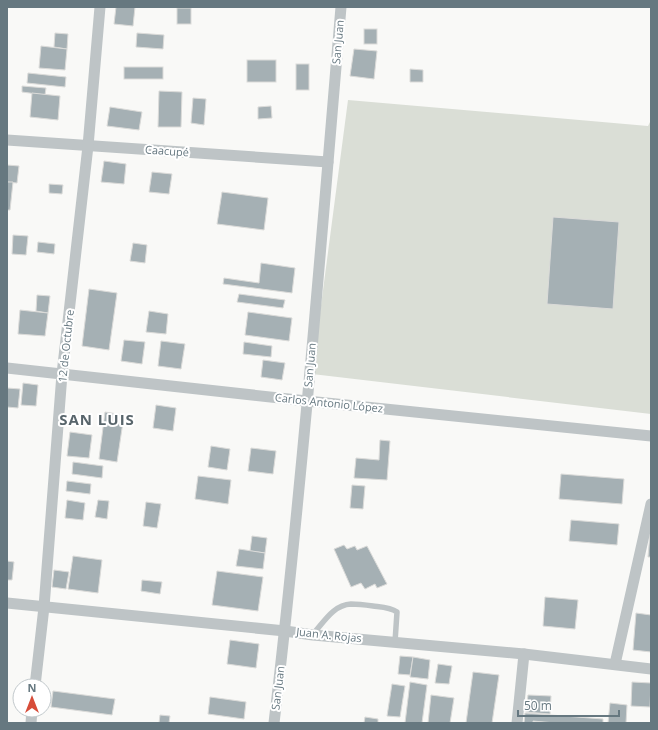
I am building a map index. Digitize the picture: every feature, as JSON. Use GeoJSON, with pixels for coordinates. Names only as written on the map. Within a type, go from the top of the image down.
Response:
{"type":"FeatureCollection","features":[{"type":"Feature","properties":{"kind":"street","name":"12 de Octubre"},"geometry":{"type":"LineString","coordinates":[[36,678],[44,607],[62,374],[88,146],[100,7]]}},
{"type":"Feature","properties":{"kind":"street","name":"San Juan"},"geometry":{"type":"LineString","coordinates":[[274,723],[285,631],[307,400],[341,7]]}},
{"type":"Feature","properties":{"kind":"street","name":"Caacupé"},"geometry":{"type":"LineString","coordinates":[[7,140],[328,162]]}},
{"type":"Feature","properties":{"kind":"street","name":"Carlos Antonio López"},"geometry":{"type":"LineString","coordinates":[[7,368],[651,436]]}},
{"type":"Feature","properties":{"kind":"street"},"geometry":{"type":"LineString","coordinates":[[614,664],[651,504]]}},
{"type":"Feature","properties":{"kind":"street","name":"Juan A. Rojas"},"geometry":{"type":"LineString","coordinates":[[7,603],[313,635],[524,654],[614,664],[651,670]]}},
{"type":"Feature","properties":{"kind":"street"},"geometry":{"type":"LineString","coordinates":[[517,723],[524,654]]}},
{"type":"Feature","properties":{"kind":"lane"},"geometry":{"type":"LineString","coordinates":[[313,635],[334,609],[342,605],[351,604],[386,607],[396,612],[394,642]]}},
{"type":"Feature","properties":{"kind":"shaded area"},"geometry":{"type":"Polygon","coordinates":[[[348,100],[648,126],[651,120],[651,414],[312,374],[348,100]]]}},
{"type":"Feature","properties":{"kind":"building"},"geometry":{"type":"Polygon","coordinates":[[[116,7],[135,7],[133,26],[114,24],[116,7]]]}},
{"type":"Feature","properties":{"kind":"building"},"geometry":{"type":"Polygon","coordinates":[[[177,8],[191,8],[191,24],[177,24],[177,8]]]}},
{"type":"Feature","properties":{"kind":"building"},"geometry":{"type":"Polygon","coordinates":[[[364,29],[377,29],[377,44],[364,44],[364,29]]]}},
{"type":"Feature","properties":{"kind":"building"},"geometry":{"type":"Polygon","coordinates":[[[55,33],[68,34],[67,49],[54,47],[55,33]]]}},
{"type":"Feature","properties":{"kind":"building"},"geometry":{"type":"Polygon","coordinates":[[[137,33],[164,35],[163,49],[136,47],[137,33]]]}},
{"type":"Feature","properties":{"kind":"building"},"geometry":{"type":"Polygon","coordinates":[[[41,46],[67,49],[65,70],[39,68],[41,46]]]}},
{"type":"Feature","properties":{"kind":"building"},"geometry":{"type":"Polygon","coordinates":[[[354,49],[377,51],[374,79],[350,76],[354,49]]]}},
{"type":"Feature","properties":{"kind":"building"},"geometry":{"type":"Polygon","coordinates":[[[247,60],[276,60],[276,82],[247,82],[247,60]]]}},
{"type":"Feature","properties":{"kind":"building"},"geometry":{"type":"Polygon","coordinates":[[[296,64],[309,64],[309,90],[296,90],[296,64]]]}},
{"type":"Feature","properties":{"kind":"building"},"geometry":{"type":"Polygon","coordinates":[[[124,67],[163,67],[163,79],[124,79],[124,67]]]}},
{"type":"Feature","properties":{"kind":"building"},"geometry":{"type":"Polygon","coordinates":[[[410,69],[423,70],[423,82],[410,82],[410,69]]]}},
{"type":"Feature","properties":{"kind":"building"},"geometry":{"type":"Polygon","coordinates":[[[28,73],[66,77],[65,87],[27,83],[28,73]]]}},
{"type":"Feature","properties":{"kind":"building"},"geometry":{"type":"Polygon","coordinates":[[[22,86],[46,88],[45,95],[22,92],[22,86]]]}},
{"type":"Feature","properties":{"kind":"building"},"geometry":{"type":"Polygon","coordinates":[[[159,91],[182,92],[181,127],[158,127],[159,91]]]}},
{"type":"Feature","properties":{"kind":"building"},"geometry":{"type":"Polygon","coordinates":[[[32,93],[60,96],[58,120],[30,117],[32,93]]]}},
{"type":"Feature","properties":{"kind":"building"},"geometry":{"type":"Polygon","coordinates":[[[193,98],[206,99],[204,125],[191,123],[193,98]]]}},
{"type":"Feature","properties":{"kind":"building"},"geometry":{"type":"Polygon","coordinates":[[[271,106],[272,118],[258,119],[258,107],[271,106]]]}},
{"type":"Feature","properties":{"kind":"building"},"geometry":{"type":"Polygon","coordinates":[[[110,107],[142,112],[139,130],[107,126],[110,107]]]}},
{"type":"Feature","properties":{"kind":"building"},"geometry":{"type":"Polygon","coordinates":[[[104,161],[126,164],[124,184],[101,182],[104,161]]]}},
{"type":"Feature","properties":{"kind":"building"},"geometry":{"type":"Polygon","coordinates":[[[7,165],[19,166],[17,183],[7,182],[7,165]]]}},
{"type":"Feature","properties":{"kind":"building"},"geometry":{"type":"Polygon","coordinates":[[[152,172],[172,174],[169,194],[149,192],[152,172]]]}},
{"type":"Feature","properties":{"kind":"building"},"geometry":{"type":"Polygon","coordinates":[[[7,182],[13,182],[10,210],[7,210],[7,182]]]}},
{"type":"Feature","properties":{"kind":"building"},"geometry":{"type":"Polygon","coordinates":[[[49,184],[63,185],[62,194],[49,193],[49,184]]]}},
{"type":"Feature","properties":{"kind":"building"},"geometry":{"type":"Polygon","coordinates":[[[222,192],[268,198],[264,230],[217,224],[222,192]]]}},
{"type":"Feature","properties":{"kind":"building"},"geometry":{"type":"Polygon","coordinates":[[[553,217],[619,222],[613,309],[547,304],[553,217]]]}},
{"type":"Feature","properties":{"kind":"building"},"geometry":{"type":"Polygon","coordinates":[[[13,235],[28,236],[26,255],[12,254],[13,235]]]}},
{"type":"Feature","properties":{"kind":"building"},"geometry":{"type":"Polygon","coordinates":[[[38,242],[55,244],[54,254],[37,252],[38,242]]]}},
{"type":"Feature","properties":{"kind":"building"},"geometry":{"type":"Polygon","coordinates":[[[133,243],[147,245],[145,263],[130,261],[133,243]]]}},
{"type":"Feature","properties":{"kind":"building"},"geometry":{"type":"Polygon","coordinates":[[[261,263],[295,268],[292,293],[223,284],[224,278],[259,283],[261,263]]]}},
{"type":"Feature","properties":{"kind":"building"},"geometry":{"type":"Polygon","coordinates":[[[89,289],[117,293],[109,350],[82,346],[89,289]]]}},
{"type":"Feature","properties":{"kind":"building"},"geometry":{"type":"Polygon","coordinates":[[[239,294],[285,300],[283,308],[237,302],[239,294]]]}},
{"type":"Feature","properties":{"kind":"building"},"geometry":{"type":"Polygon","coordinates":[[[37,295],[50,296],[48,313],[36,311],[37,295]]]}},
{"type":"Feature","properties":{"kind":"building"},"geometry":{"type":"Polygon","coordinates":[[[20,310],[48,313],[45,336],[18,334],[20,310]]]}},
{"type":"Feature","properties":{"kind":"building"},"geometry":{"type":"Polygon","coordinates":[[[149,311],[168,314],[166,334],[146,332],[149,311]]]}},
{"type":"Feature","properties":{"kind":"building"},"geometry":{"type":"Polygon","coordinates":[[[248,312],[292,318],[289,341],[245,335],[248,312]]]}},
{"type":"Feature","properties":{"kind":"building"},"geometry":{"type":"Polygon","coordinates":[[[124,340],[145,342],[142,364],[121,361],[124,340]]]}},
{"type":"Feature","properties":{"kind":"building"},"geometry":{"type":"Polygon","coordinates":[[[161,341],[185,344],[181,369],[158,366],[161,341]]]}},
{"type":"Feature","properties":{"kind":"building"},"geometry":{"type":"Polygon","coordinates":[[[244,342],[272,346],[271,357],[243,354],[244,342]]]}},
{"type":"Feature","properties":{"kind":"building"},"geometry":{"type":"Polygon","coordinates":[[[263,360],[285,363],[282,380],[261,377],[263,360]]]}},
{"type":"Feature","properties":{"kind":"building"},"geometry":{"type":"Polygon","coordinates":[[[23,383],[38,385],[36,406],[21,405],[23,383]]]}},
{"type":"Feature","properties":{"kind":"building"},"geometry":{"type":"Polygon","coordinates":[[[7,388],[20,389],[18,408],[7,407],[7,388]]]}},
{"type":"Feature","properties":{"kind":"building"},"geometry":{"type":"Polygon","coordinates":[[[156,405],[176,408],[173,431],[153,428],[156,405]]]}},
{"type":"Feature","properties":{"kind":"building"},"geometry":{"type":"Polygon","coordinates":[[[105,412],[124,415],[117,462],[99,459],[105,412]]]}},
{"type":"Feature","properties":{"kind":"building"},"geometry":{"type":"Polygon","coordinates":[[[70,432],[92,435],[89,458],[67,456],[70,432]]]}},
{"type":"Feature","properties":{"kind":"building"},"geometry":{"type":"Polygon","coordinates":[[[380,440],[390,441],[387,480],[354,478],[356,458],[379,460],[380,440]]]}},
{"type":"Feature","properties":{"kind":"building"},"geometry":{"type":"Polygon","coordinates":[[[211,446],[230,449],[227,470],[208,467],[211,446]]]}},
{"type":"Feature","properties":{"kind":"building"},"geometry":{"type":"Polygon","coordinates":[[[251,448],[276,451],[273,474],[248,471],[251,448]]]}},
{"type":"Feature","properties":{"kind":"building"},"geometry":{"type":"Polygon","coordinates":[[[73,462],[103,466],[102,478],[72,474],[73,462]]]}},
{"type":"Feature","properties":{"kind":"building"},"geometry":{"type":"Polygon","coordinates":[[[561,474],[624,479],[622,504],[559,499],[561,474]]]}},
{"type":"Feature","properties":{"kind":"building"},"geometry":{"type":"Polygon","coordinates":[[[198,476],[231,480],[228,504],[195,499],[198,476]]]}},
{"type":"Feature","properties":{"kind":"building"},"geometry":{"type":"Polygon","coordinates":[[[67,481],[91,484],[90,494],[66,491],[67,481]]]}},
{"type":"Feature","properties":{"kind":"building"},"geometry":{"type":"Polygon","coordinates":[[[352,485],[365,486],[363,509],[350,508],[352,485]]]}},
{"type":"Feature","properties":{"kind":"building"},"geometry":{"type":"Polygon","coordinates":[[[67,500],[85,503],[83,520],[65,518],[67,500]]]}},
{"type":"Feature","properties":{"kind":"building"},"geometry":{"type":"Polygon","coordinates":[[[98,500],[109,501],[107,519],[95,517],[98,500]]]}},
{"type":"Feature","properties":{"kind":"building"},"geometry":{"type":"Polygon","coordinates":[[[146,502],[161,504],[157,528],[143,526],[146,502]]]}},
{"type":"Feature","properties":{"kind":"building"},"geometry":{"type":"Polygon","coordinates":[[[571,520],[619,524],[617,545],[569,541],[571,520]]]}},
{"type":"Feature","properties":{"kind":"building"},"geometry":{"type":"Polygon","coordinates":[[[650,533],[651,557],[648,557],[650,533]]]}},
{"type":"Feature","properties":{"kind":"building"},"geometry":{"type":"Polygon","coordinates":[[[252,536],[267,538],[265,553],[250,551],[252,536]]]}},
{"type":"Feature","properties":{"kind":"building"},"geometry":{"type":"Polygon","coordinates":[[[344,545],[347,549],[355,546],[357,550],[367,546],[387,584],[377,588],[375,584],[365,589],[361,583],[351,587],[334,549],[344,545]]]}},
{"type":"Feature","properties":{"kind":"building"},"geometry":{"type":"Polygon","coordinates":[[[239,549],[265,553],[263,569],[236,566],[239,549]]]}},
{"type":"Feature","properties":{"kind":"building"},"geometry":{"type":"Polygon","coordinates":[[[73,556],[102,560],[98,593],[68,589],[73,556]]]}},
{"type":"Feature","properties":{"kind":"building"},"geometry":{"type":"Polygon","coordinates":[[[7,561],[14,562],[12,580],[7,580],[7,561]]]}},
{"type":"Feature","properties":{"kind":"building"},"geometry":{"type":"Polygon","coordinates":[[[54,570],[69,572],[66,589],[52,587],[54,570]]]}},
{"type":"Feature","properties":{"kind":"building"},"geometry":{"type":"Polygon","coordinates":[[[217,571],[263,577],[258,611],[212,605],[217,571]]]}},
{"type":"Feature","properties":{"kind":"building"},"geometry":{"type":"Polygon","coordinates":[[[142,580],[162,582],[160,594],[141,591],[142,580]]]}},
{"type":"Feature","properties":{"kind":"building"},"geometry":{"type":"Polygon","coordinates":[[[545,597],[578,600],[575,629],[543,626],[545,597]]]}},
{"type":"Feature","properties":{"kind":"building"},"geometry":{"type":"Polygon","coordinates":[[[636,613],[651,615],[651,652],[633,650],[636,613]]]}},
{"type":"Feature","properties":{"kind":"building"},"geometry":{"type":"Polygon","coordinates":[[[230,640],[259,644],[256,668],[227,664],[230,640]]]}},
{"type":"Feature","properties":{"kind":"building"},"geometry":{"type":"Polygon","coordinates":[[[400,656],[413,657],[410,675],[398,674],[400,656]]]}},
{"type":"Feature","properties":{"kind":"building"},"geometry":{"type":"Polygon","coordinates":[[[413,657],[430,660],[428,679],[410,677],[413,657]]]}},
{"type":"Feature","properties":{"kind":"building"},"geometry":{"type":"Polygon","coordinates":[[[438,664],[452,666],[449,684],[435,683],[438,664]]]}},
{"type":"Feature","properties":{"kind":"building"},"geometry":{"type":"Polygon","coordinates":[[[473,672],[499,675],[492,723],[466,723],[473,672]]]}},
{"type":"Feature","properties":{"kind":"building"},"geometry":{"type":"Polygon","coordinates":[[[410,682],[427,685],[422,723],[405,723],[410,682]]]}},
{"type":"Feature","properties":{"kind":"building"},"geometry":{"type":"Polygon","coordinates":[[[632,682],[651,683],[650,707],[631,706],[632,682]]]}},
{"type":"Feature","properties":{"kind":"building"},"geometry":{"type":"Polygon","coordinates":[[[392,684],[405,686],[400,717],[387,716],[392,684]]]}},
{"type":"Feature","properties":{"kind":"building"},"geometry":{"type":"Polygon","coordinates":[[[53,691],[115,699],[112,715],[52,707],[53,691]]]}},
{"type":"Feature","properties":{"kind":"building"},"geometry":{"type":"Polygon","coordinates":[[[431,695],[454,698],[450,723],[428,723],[431,695]]]}},
{"type":"Feature","properties":{"kind":"building"},"geometry":{"type":"Polygon","coordinates":[[[528,695],[551,696],[550,714],[526,712],[528,695]]]}},
{"type":"Feature","properties":{"kind":"building"},"geometry":{"type":"Polygon","coordinates":[[[210,697],[246,702],[244,719],[208,714],[210,697]]]}},
{"type":"Feature","properties":{"kind":"building"},"geometry":{"type":"Polygon","coordinates":[[[610,703],[627,705],[626,723],[608,723],[610,703]]]}},
{"type":"Feature","properties":{"kind":"building"},"geometry":{"type":"Polygon","coordinates":[[[525,713],[603,719],[603,723],[555,723],[533,721],[533,723],[524,723],[525,713]]]}},
{"type":"Feature","properties":{"kind":"building"},"geometry":{"type":"Polygon","coordinates":[[[160,715],[170,716],[169,723],[159,723],[160,715]]]}},
{"type":"Feature","properties":{"kind":"building"},"geometry":{"type":"Polygon","coordinates":[[[365,717],[378,719],[378,723],[364,723],[365,717]]]}},
{"type":"Feature","properties":{"kind":"district","name":"SAN LUIS"},"geometry":{"type":"Point","coordinates":[97,420]}}]}
